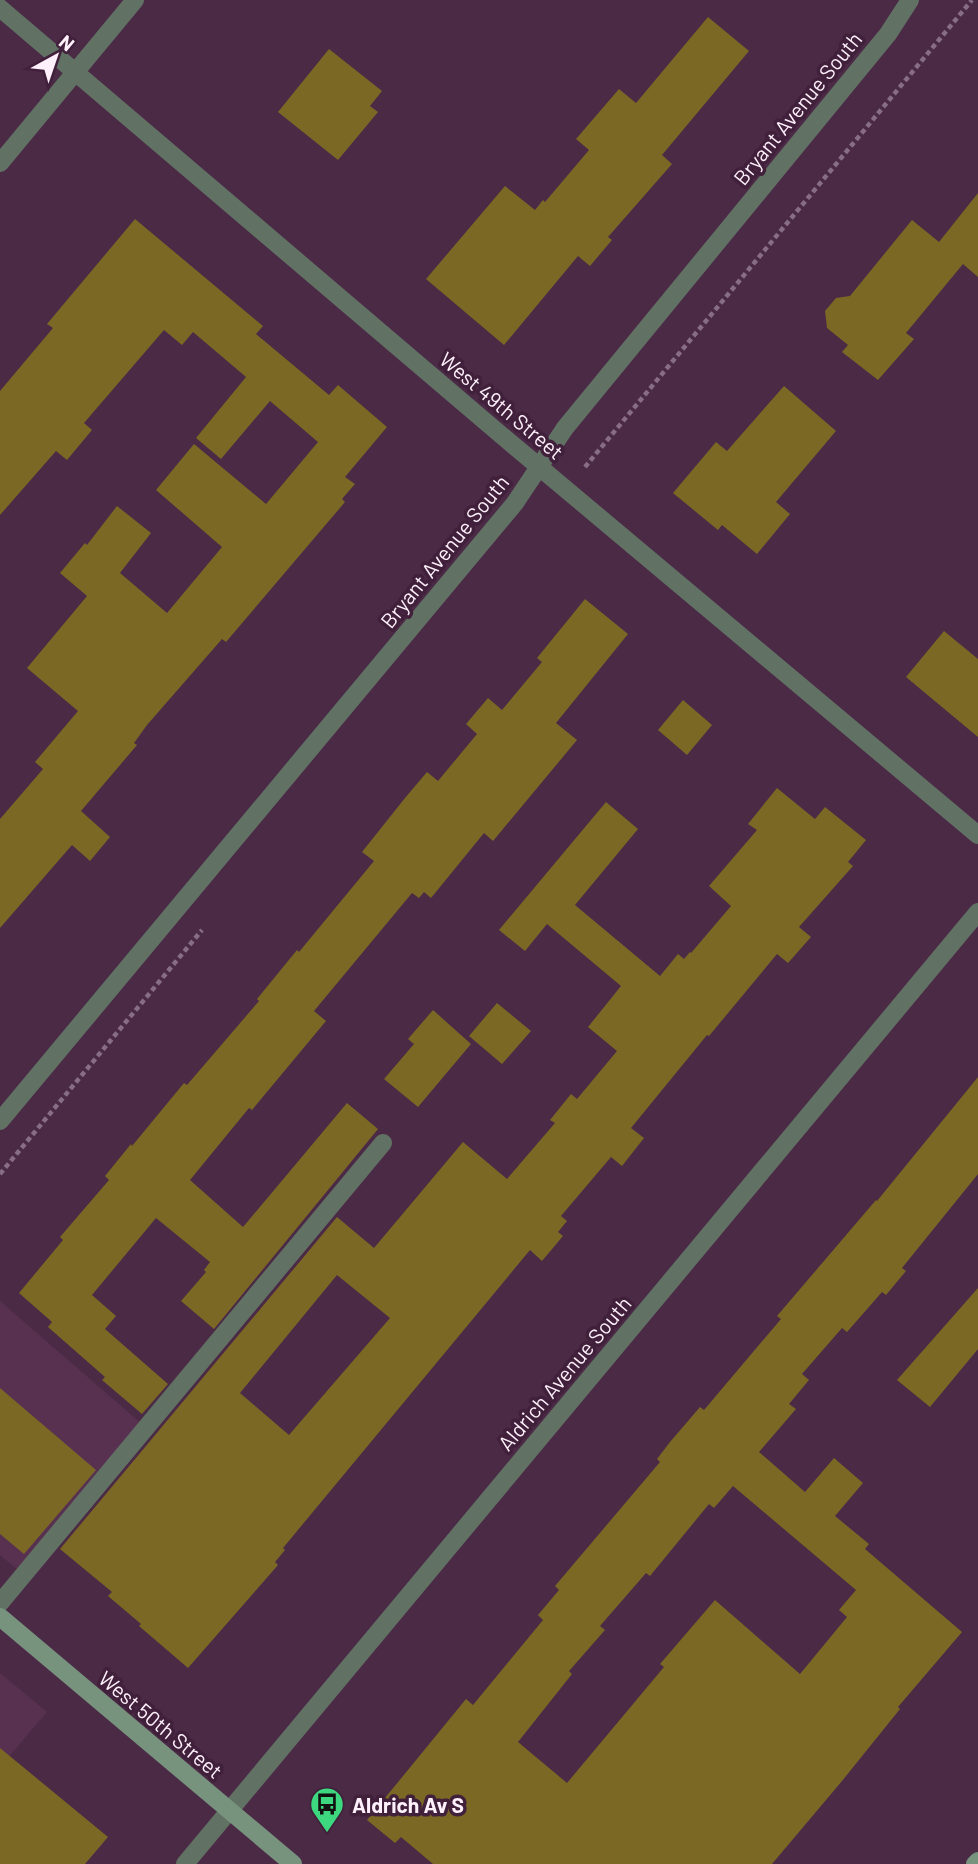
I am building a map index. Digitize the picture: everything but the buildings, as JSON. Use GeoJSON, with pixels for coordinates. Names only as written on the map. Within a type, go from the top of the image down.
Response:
{"type":"FeatureCollection","features":[{"type":"Feature","properties":{"kind":"main road","name":"West 50th Street"},"geometry":{"type":"LineString","coordinates":[[0,1617],[293,1864]]}},
{"type":"Feature","properties":{"kind":"street"},"geometry":{"type":"LineString","coordinates":[[0,163],[135,0]]}},
{"type":"Feature","properties":{"kind":"street","name":"Bryant Avenue South"},"geometry":{"type":"LineString","coordinates":[[0,1121],[515,503],[565,428],[888,34],[910,0]]}},
{"type":"Feature","properties":{"kind":"street","name":"West 49th Street"},"geometry":{"type":"LineString","coordinates":[[0,8],[539,467],[978,835]]}},
{"type":"Feature","properties":{"kind":"street","name":"Aldrich Avenue South"},"geometry":{"type":"LineString","coordinates":[[184,1864],[978,912]]}},
{"type":"Feature","properties":{"kind":"street"},"geometry":{"type":"LineString","coordinates":[[0,1603],[383,1143]]}},
{"type":"Feature","properties":{"kind":"path"},"geometry":{"type":"LineString","coordinates":[[590,461],[972,0]]}},
{"type":"Feature","properties":{"kind":"shaded area"},"geometry":{"type":"Polygon","coordinates":[[[0,1301],[143,1425],[24,1575],[0,1555],[0,1301]]]}},
{"type":"Feature","properties":{"kind":"shaded area"},"geometry":{"type":"Polygon","coordinates":[[[0,1673],[47,1712],[0,1767],[0,1673]]]}},
{"type":"Feature","properties":{"kind":"place","name":"Aldrich Av S"},"geometry":{"type":"Point","coordinates":[327,1834]}}]}
